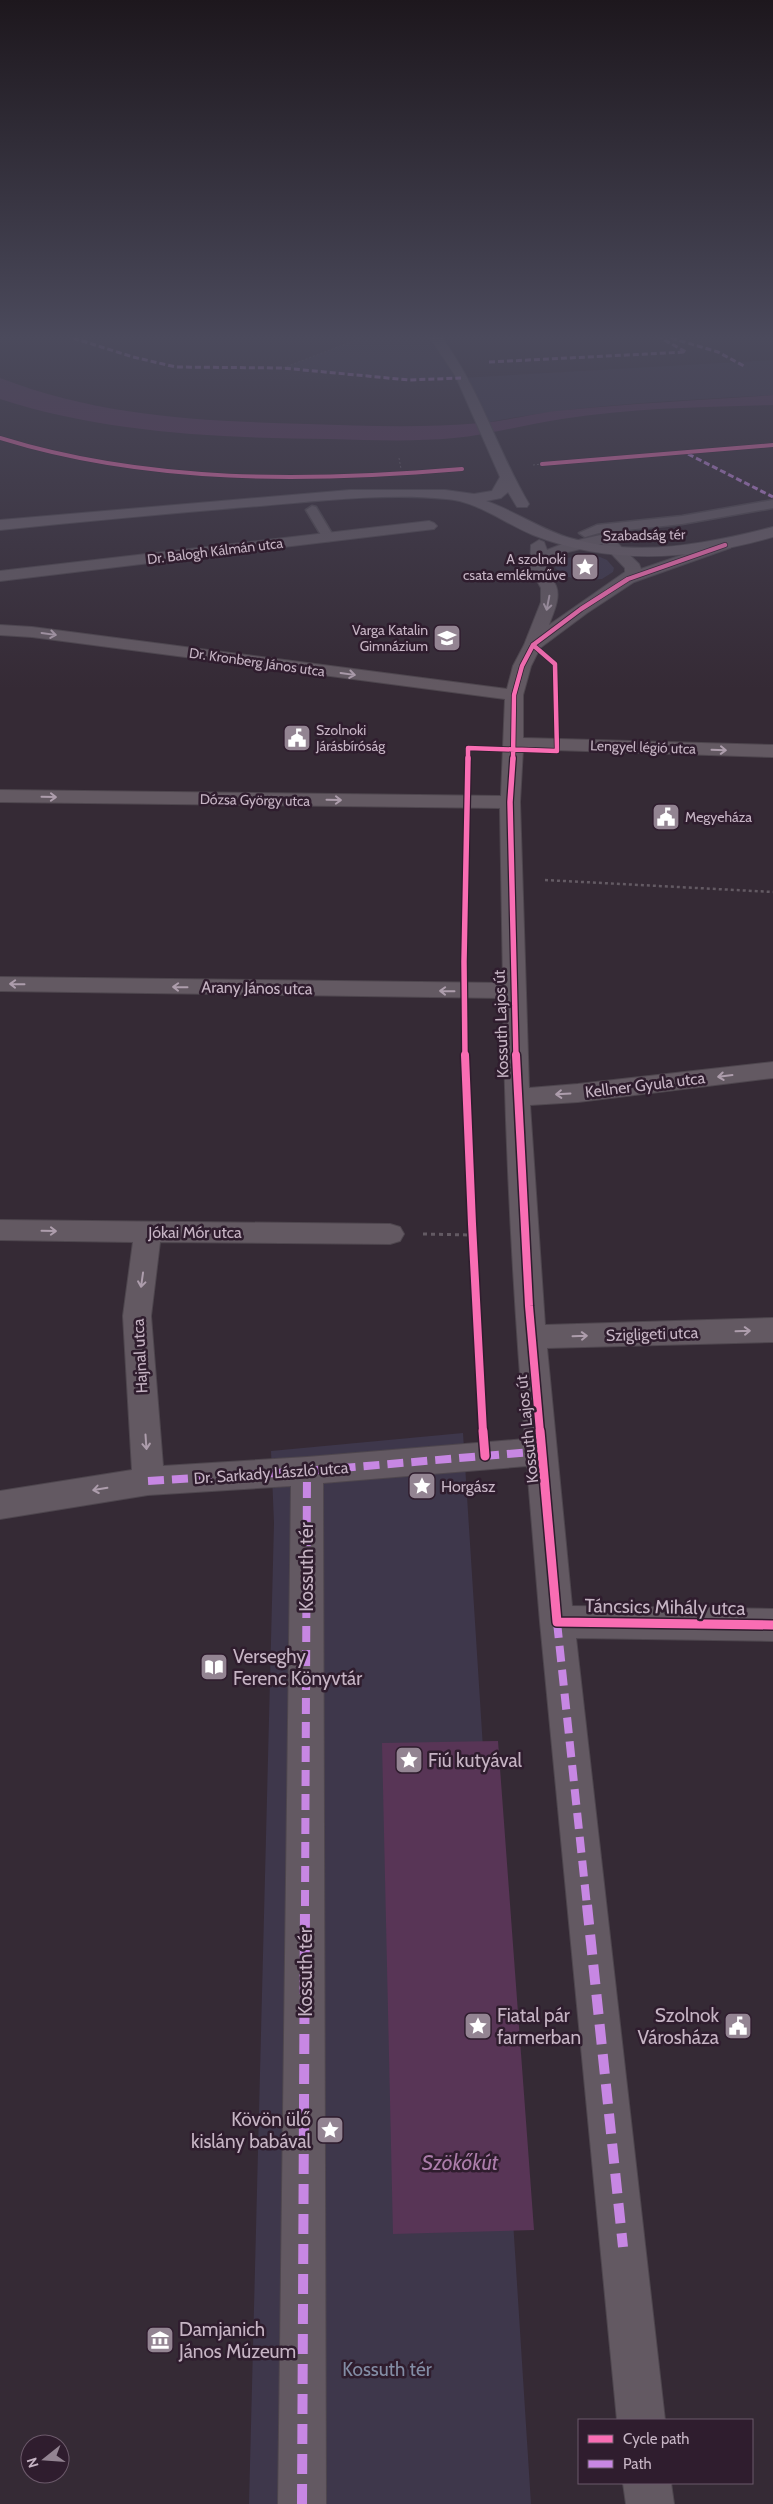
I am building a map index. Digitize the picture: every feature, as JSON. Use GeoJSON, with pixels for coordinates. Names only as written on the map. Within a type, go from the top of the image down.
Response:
{"type":"FeatureCollection","features":[{"type":"Feature","properties":{"kind":"main road"},"geometry":{"type":"LineString","coordinates":[[491,475],[492,455]]}},
{"type":"Feature","properties":{"kind":"main road"},"geometry":{"type":"LineString","coordinates":[[445,494],[491,475],[506,478]]}},
{"type":"Feature","properties":{"kind":"main road"},"geometry":{"type":"LineString","coordinates":[[496,495],[501,491],[506,478]]}},
{"type":"Feature","properties":{"kind":"main road"},"geometry":{"type":"LineString","coordinates":[[506,478],[517,502],[518,513],[536,531]]}},
{"type":"Feature","properties":{"kind":"main road"},"geometry":{"type":"LineString","coordinates":[[0,525],[260,500],[350,494],[445,494],[474,498],[496,495],[517,502],[539,513]]}},
{"type":"Feature","properties":{"kind":"main road","name":"Szabadság tér"},"geometry":{"type":"LineString","coordinates":[[445,494],[490,507],[536,531],[582,539],[618,550],[659,552],[725,544],[773,532]]}},
{"type":"Feature","properties":{"kind":"main road","name":"Szabadság tér"},"geometry":{"type":"LineString","coordinates":[[555,521],[582,539]]}},
{"type":"Feature","properties":{"kind":"main road","name":"Szabadság tér"},"geometry":{"type":"LineString","coordinates":[[605,539],[691,534],[773,526]]}},
{"type":"Feature","properties":{"kind":"street","name":"Dr. Balogh Kálmán utca"},"geometry":{"type":"LineString","coordinates":[[0,576],[429,526]]}},
{"type":"Feature","properties":{"kind":"street"},"geometry":{"type":"LineString","coordinates":[[533,645],[549,602],[549,588],[538,568],[540,561],[536,531]]}},
{"type":"Feature","properties":{"kind":"street"},"geometry":{"type":"LineString","coordinates":[[540,561],[547,554],[582,539],[605,539],[633,567],[633,573],[628,580]]}},
{"type":"Feature","properties":{"kind":"street","name":"Kossuth Lajos út"},"geometry":{"type":"LineString","coordinates":[[558,1622],[532,1337],[518,1097],[510,802],[513,779],[514,696],[522,666],[533,645],[581,609],[628,580],[725,544]]}},
{"type":"Feature","properties":{"kind":"street","name":"Dr. Kronberg János utca"},"geometry":{"type":"LineString","coordinates":[[0,630],[32,632],[514,696]]}},
{"type":"Feature","properties":{"kind":"street","name":"Lengyel légió utca"},"geometry":{"type":"LineString","coordinates":[[513,743],[773,751]]}},
{"type":"Feature","properties":{"kind":"street","name":"Dózsa György utca"},"geometry":{"type":"LineString","coordinates":[[0,796],[510,802]]}},
{"type":"Feature","properties":{"kind":"street","name":"Arany János utca"},"geometry":{"type":"LineString","coordinates":[[0,984],[514,991]]}},
{"type":"Feature","properties":{"kind":"street","name":"Kellner Gyula utca"},"geometry":{"type":"LineString","coordinates":[[518,1097],[578,1094],[773,1070]]}},
{"type":"Feature","properties":{"kind":"street","name":"Jókai Mór utca"},"geometry":{"type":"LineString","coordinates":[[0,1230],[390,1234]]}},
{"type":"Feature","properties":{"kind":"street","name":"Hajnal utca"},"geometry":{"type":"LineString","coordinates":[[148,1232],[137,1316],[148,1480]]}},
{"type":"Feature","properties":{"kind":"street","name":"Szigligeti utca"},"geometry":{"type":"LineString","coordinates":[[532,1337],[773,1330]]}},
{"type":"Feature","properties":{"kind":"street","name":"Dr. Sarkady László utca"},"geometry":{"type":"LineString","coordinates":[[0,1505],[148,1480],[307,1471],[543,1451]]}},
{"type":"Feature","properties":{"kind":"street","name":"Kossuth tér"},"geometry":{"type":"LineString","coordinates":[[302,2504],[307,1471]]}},
{"type":"Feature","properties":{"kind":"street"},"geometry":{"type":"LineString","coordinates":[[558,1622],[641,2419]]}},
{"type":"Feature","properties":{"kind":"street","name":"Táncsics Mihály utca"},"geometry":{"type":"LineString","coordinates":[[558,1622],[773,1625]]}},
{"type":"Feature","properties":{"kind":"street"},"geometry":{"type":"LineString","coordinates":[[647,2484],[650,2504]]}},
{"type":"Feature","properties":{"kind":"lane"},"geometry":{"type":"LineString","coordinates":[[582,539],[597,529],[682,520],[773,504]]}},
{"type":"Feature","properties":{"kind":"lane"},"geometry":{"type":"LineString","coordinates":[[312,510],[328,537]]}},
{"type":"Feature","properties":{"kind":"path"},"geometry":{"type":"LineString","coordinates":[[542,464],[552,463]]}},
{"type":"Feature","properties":{"kind":"path"},"geometry":{"type":"LineString","coordinates":[[393,475],[412,474]]}},
{"type":"Feature","properties":{"kind":"path"},"geometry":{"type":"LineString","coordinates":[[512,879],[773,892]]}},
{"type":"Feature","properties":{"kind":"path"},"geometry":{"type":"LineString","coordinates":[[470,1225],[471,1244]]}},
{"type":"Feature","properties":{"kind":"path"},"geometry":{"type":"LineString","coordinates":[[390,1234],[470,1235]]}},
{"type":"Feature","properties":{"kind":"green space"},"geometry":{"type":"Polygon","coordinates":[[[583,554],[607,560],[614,568],[613,572],[602,579],[587,580],[586,572],[595,571],[594,564],[576,564],[577,571],[582,572],[582,580],[564,576],[555,568],[560,560],[583,554]]]}},
{"type":"Feature","properties":{"kind":"green space","name":"Kossuth tér"},"geometry":{"type":"Polygon","coordinates":[[[463,1433],[531,2504],[249,2504],[274,1523],[271,1451],[463,1433]]]}},
{"type":"Feature","properties":{"kind":"water","name":"Szökőkút"},"geometry":{"type":"Polygon","coordinates":[[[498,1741],[534,2230],[393,2234],[382,1743],[498,1741]]]}},
{"type":"Feature","properties":{"kind":"marked path"},"geometry":{"type":"LineString","coordinates":[[690,455],[773,497]]}},
{"type":"Feature","properties":{"kind":"marked path"},"geometry":{"type":"LineString","coordinates":[[148,1481],[307,1471],[543,1451]]}},
{"type":"Feature","properties":{"kind":"marked path"},"geometry":{"type":"LineString","coordinates":[[302,2504],[307,1471]]}},
{"type":"Feature","properties":{"kind":"marked path"},"geometry":{"type":"LineString","coordinates":[[557,1622],[623,2247]]}},
{"type":"Feature","properties":{"kind":"cycle path"},"geometry":{"type":"LineString","coordinates":[[71,455],[164,470],[263,477],[363,476],[462,469]]}},
{"type":"Feature","properties":{"kind":"cycle path"},"geometry":{"type":"LineString","coordinates":[[542,464],[653,455]]}},
{"type":"Feature","properties":{"kind":"cycle path"},"geometry":{"type":"LineString","coordinates":[[725,545],[628,579],[581,609],[533,645],[522,666],[514,695],[513,779],[510,802],[517,1097],[529,1306],[557,1622],[773,1625]]}},
{"type":"Feature","properties":{"kind":"cycle path"},"geometry":{"type":"LineString","coordinates":[[485,1456],[472,1224],[465,1051],[464,962],[468,748],[557,751],[555,664],[533,645]]}},
{"type":"Feature","properties":{"kind":"place","name":"A szolnoki csata emlékműve"},"geometry":{"type":"Point","coordinates":[585,567]}},
{"type":"Feature","properties":{"kind":"place","name":"Varga Katalin Gimnázium"},"geometry":{"type":"Point","coordinates":[447,638]}},
{"type":"Feature","properties":{"kind":"place","name":"Szolnoki Járásbíróság"},"geometry":{"type":"Point","coordinates":[297,738]}},
{"type":"Feature","properties":{"kind":"place","name":"Megyeháza"},"geometry":{"type":"Point","coordinates":[666,817]}},
{"type":"Feature","properties":{"kind":"place","name":"Horgász"},"geometry":{"type":"Point","coordinates":[422,1486]}},
{"type":"Feature","properties":{"kind":"place","name":"Verseghy Ferenc Könyvtár"},"geometry":{"type":"Point","coordinates":[214,1667]}},
{"type":"Feature","properties":{"kind":"place","name":"Fiú kutyával"},"geometry":{"type":"Point","coordinates":[409,1760]}},
{"type":"Feature","properties":{"kind":"place","name":"Fiatal pár farmerban"},"geometry":{"type":"Point","coordinates":[478,2026]}},
{"type":"Feature","properties":{"kind":"place","name":"Szolnok Városháza"},"geometry":{"type":"Point","coordinates":[738,2026]}},
{"type":"Feature","properties":{"kind":"place","name":"Kövön ülő kislány babával"},"geometry":{"type":"Point","coordinates":[330,2130]}},
{"type":"Feature","properties":{"kind":"place","name":"Damjanich János Múzeum"},"geometry":{"type":"Point","coordinates":[160,2340]}}]}
